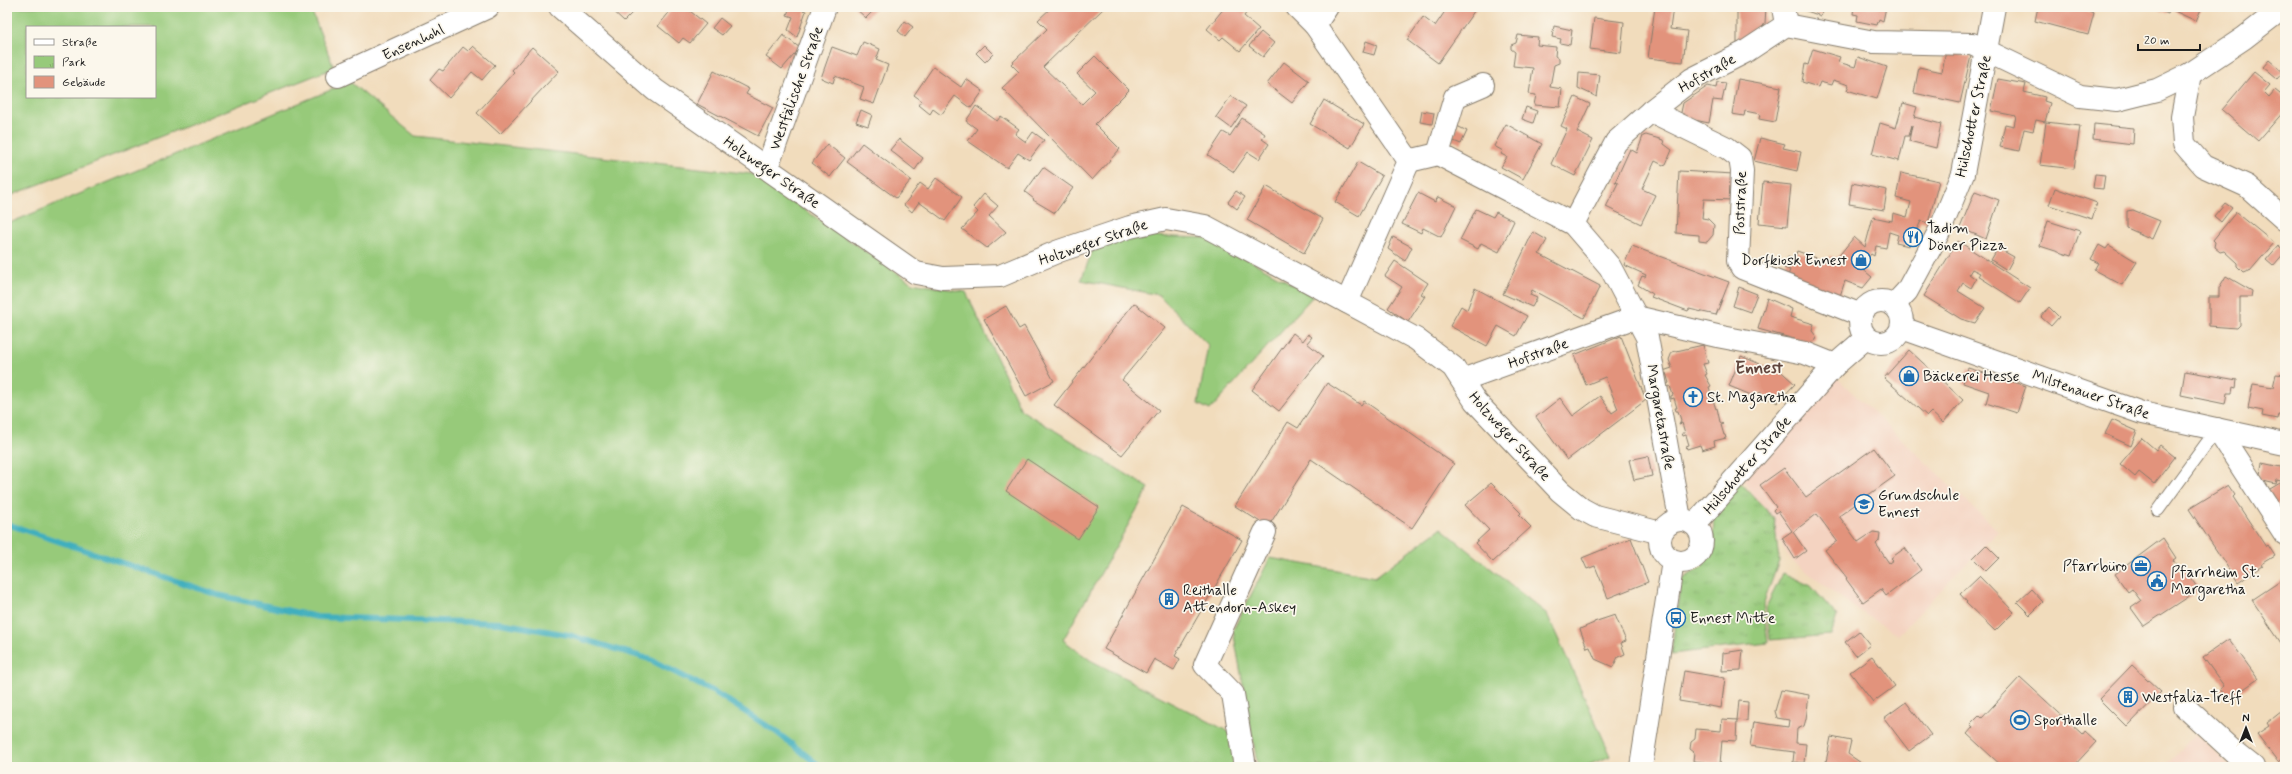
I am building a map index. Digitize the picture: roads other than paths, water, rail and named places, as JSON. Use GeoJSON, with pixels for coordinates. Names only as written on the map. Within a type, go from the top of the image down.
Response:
{"type":"FeatureCollection","features":[{"type":"Feature","properties":{"kind":"street","name":"Ensenhohl"},"geometry":{"type":"LineString","coordinates":[[338,76],[488,7]]}},
{"type":"Feature","properties":{"kind":"street","name":"Holzweger Straße"},"geometry":{"type":"LineString","coordinates":[[560,7],[655,90],[916,273],[943,278],[1000,276],[1059,251],[1130,226],[1166,219],[1205,226],[1416,339],[1453,366],[1480,407],[1560,491],[1582,509],[1595,516],[1661,533]]}},
{"type":"Feature","properties":{"kind":"street","name":"Westfälische Straße"},"geometry":{"type":"LineString","coordinates":[[767,168],[825,7]]}},
{"type":"Feature","properties":{"kind":"street"},"geometry":{"type":"LineString","coordinates":[[1297,7],[1315,25],[1409,160]]}},
{"type":"Feature","properties":{"kind":"street"},"geometry":{"type":"LineString","coordinates":[[1315,25],[1327,7]]}},
{"type":"Feature","properties":{"kind":"street","name":"Hülschotter Straße"},"geometry":{"type":"LineString","coordinates":[[1894,305],[1907,291],[1940,230],[1963,174],[1994,7]]}},
{"type":"Feature","properties":{"kind":"street","name":"Hofstraße"},"geometry":{"type":"LineString","coordinates":[[1573,224],[1616,142],[1651,110],[1692,79],[1745,52],[1785,16],[1874,42],[1972,44],[2080,96],[2117,100],[2157,90],[2190,74],[2244,38],[2284,7]]}},
{"type":"Feature","properties":{"kind":"street"},"geometry":{"type":"LineString","coordinates":[[2190,74],[2182,118],[2184,144],[2203,166],[2247,186],[2285,220]]}},
{"type":"Feature","properties":{"kind":"street"},"geometry":{"type":"LineString","coordinates":[[1438,154],[1455,97],[1483,85]]}},
{"type":"Feature","properties":{"kind":"street","name":"Poststraße"},"geometry":{"type":"LineString","coordinates":[[1651,110],[1727,148],[1740,158],[1742,171],[1738,261],[1742,268],[1861,315]]}},
{"type":"Feature","properties":{"kind":"street"},"geometry":{"type":"LineString","coordinates":[[1409,160],[1438,154],[1573,224],[1610,267],[1636,316],[1717,336],[1805,353],[1836,365]]}},
{"type":"Feature","properties":{"kind":"street"},"geometry":{"type":"LineString","coordinates":[[1347,302],[1409,160]]}},
{"type":"Feature","properties":{"kind":"street"},"geometry":{"type":"LineString","coordinates":[[1881,301],[1894,305],[1902,319],[1902,328],[1898,335],[1891,341],[1883,344],[1874,343],[1866,338],[1860,324],[1861,315],[1869,305],[1881,301]]}},
{"type":"Feature","properties":{"kind":"street","name":"Hofstraße"},"geometry":{"type":"LineString","coordinates":[[1462,380],[1636,316]]}},
{"type":"Feature","properties":{"kind":"street","name":"Margaretastraße"},"geometry":{"type":"LineString","coordinates":[[1636,316],[1647,337],[1687,522]]}},
{"type":"Feature","properties":{"kind":"street","name":"Milstenauer Straße"},"geometry":{"type":"LineString","coordinates":[[1902,328],[2142,413],[2285,444]]}},
{"type":"Feature","properties":{"kind":"street","name":"Hülschotter Straße"},"geometry":{"type":"LineString","coordinates":[[1687,522],[1836,365],[1866,338]]}},
{"type":"Feature","properties":{"kind":"street"},"geometry":{"type":"LineString","coordinates":[[2217,429],[2285,534]]}},
{"type":"Feature","properties":{"kind":"street"},"geometry":{"type":"LineString","coordinates":[[1687,522],[1702,537],[1700,552],[1688,562],[1673,561],[1664,554],[1659,544],[1661,533],[1669,523],[1687,522]]}},
{"type":"Feature","properties":{"kind":"street"},"geometry":{"type":"LineString","coordinates":[[1245,767],[1233,694],[1205,665],[1264,532]]}},
{"type":"Feature","properties":{"kind":"street"},"geometry":{"type":"LineString","coordinates":[[1641,767],[1673,561]]}},
{"type":"Feature","properties":{"kind":"street"},"geometry":{"type":"LineString","coordinates":[[2185,707],[2234,752],[2253,767]]}},
{"type":"Feature","properties":{"kind":"lane"},"geometry":{"type":"LineString","coordinates":[[2158,510],[2217,429]]}},
{"type":"Feature","properties":{"kind":"waterway"},"geometry":{"type":"LineString","coordinates":[[7,524],[218,595],[317,617],[500,623],[569,635],[649,659],[716,693],[775,731],[821,767]]}},
{"type":"Feature","properties":{"kind":"place","name":"Tadim Döner Pizza"},"geometry":{"type":"Point","coordinates":[1913,237]}},
{"type":"Feature","properties":{"kind":"place","name":"Dorfkiosk Ennest"},"geometry":{"type":"Point","coordinates":[1861,260]}},
{"type":"Feature","properties":{"kind":"place","name":"Bäckerei Hesse"},"geometry":{"type":"Point","coordinates":[1909,376]}},
{"type":"Feature","properties":{"kind":"place","name":"St. Magaretha"},"geometry":{"type":"Point","coordinates":[1693,397]}},
{"type":"Feature","properties":{"kind":"place","name":"Grundschule Ennest"},"geometry":{"type":"Point","coordinates":[1864,504]}},
{"type":"Feature","properties":{"kind":"place","name":"Pfarrbüro"},"geometry":{"type":"Point","coordinates":[2141,566]}},
{"type":"Feature","properties":{"kind":"place","name":"Pfarrheim St. Margaretha"},"geometry":{"type":"Point","coordinates":[2157,581]}},
{"type":"Feature","properties":{"kind":"place","name":"Reithalle Attendorn-Askey"},"geometry":{"type":"Point","coordinates":[1169,599]}},
{"type":"Feature","properties":{"kind":"place","name":"Ennest Mitte"},"geometry":{"type":"Point","coordinates":[1676,618]}},
{"type":"Feature","properties":{"kind":"place","name":"Westfalia-Treff"},"geometry":{"type":"Point","coordinates":[2128,697]}},
{"type":"Feature","properties":{"kind":"place","name":"Sporthalle"},"geometry":{"type":"Point","coordinates":[2020,720]}},
{"type":"Feature","properties":{"kind":"district","name":"Ennest"},"geometry":{"type":"Point","coordinates":[1759,367]}}]}
